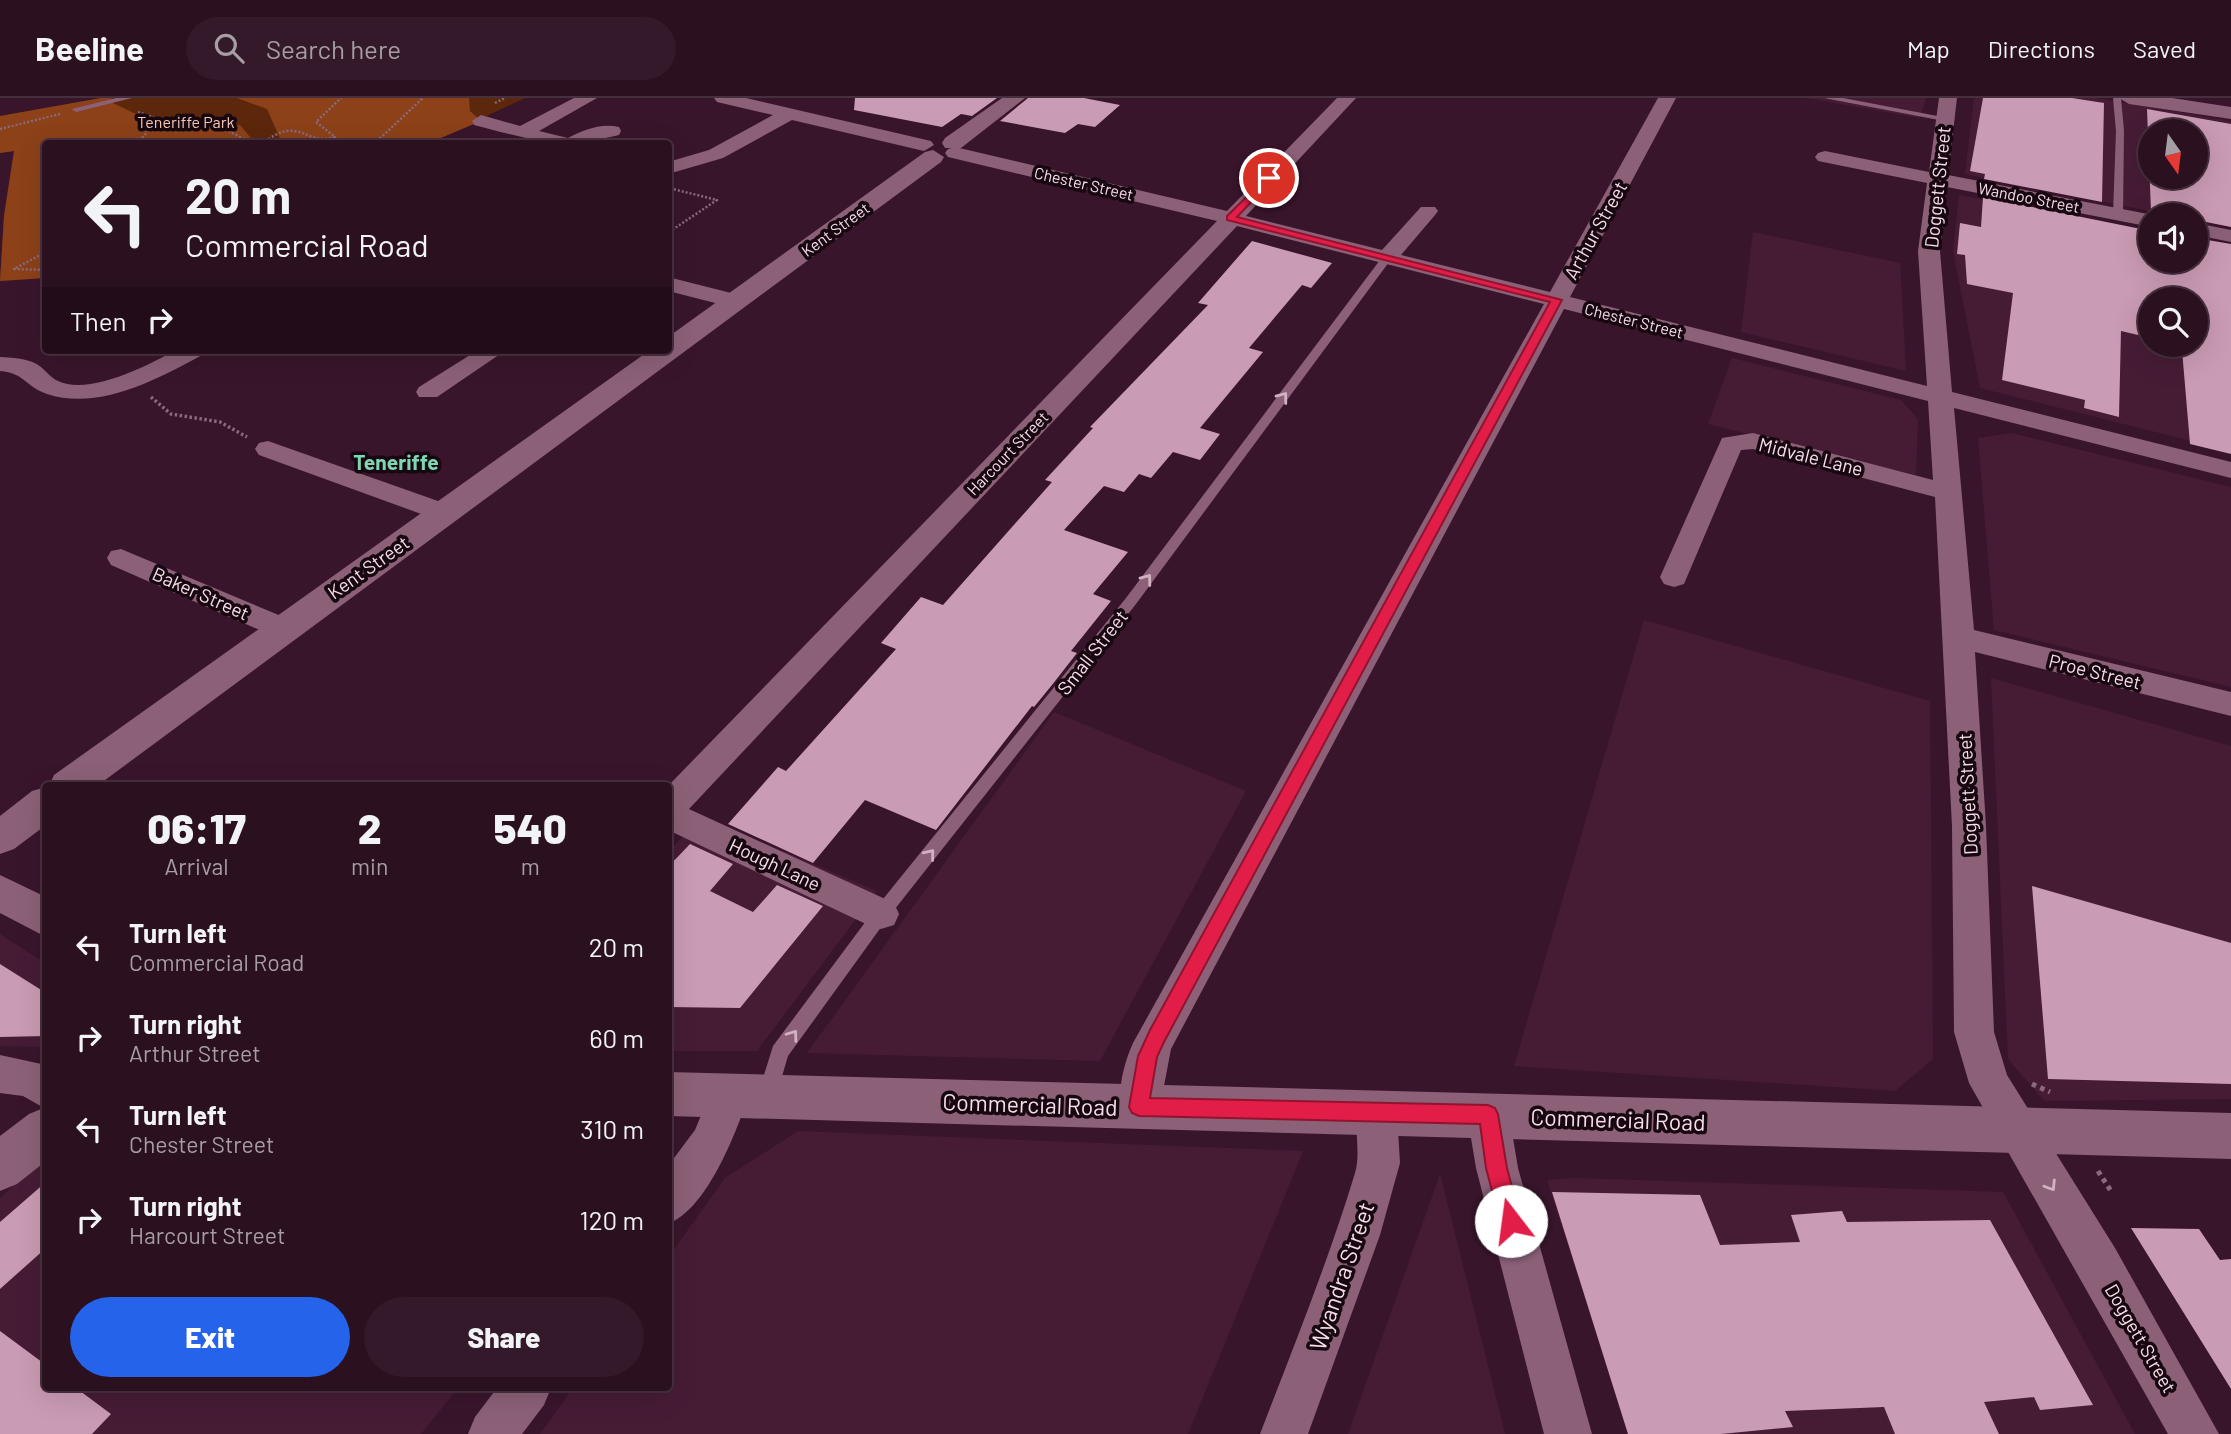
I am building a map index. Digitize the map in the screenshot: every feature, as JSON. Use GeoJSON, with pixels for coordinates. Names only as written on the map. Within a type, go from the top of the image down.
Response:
{"type":"FeatureCollection","features":[{"type":"Feature","properties":{"kind":"street"},"geometry":{"type":"LineString","coordinates":[[522,132],[588,98]]}},
{"type":"Feature","properties":{"kind":"street","name":"Chester Street"},"geometry":{"type":"LineString","coordinates":[[723,98],[1230,218],[2231,470]]}},
{"type":"Feature","properties":{"kind":"street","name":"Kent Street"},"geometry":{"type":"LineString","coordinates":[[672,347],[941,149],[1015,98]]}},
{"type":"Feature","properties":{"kind":"street","name":"Harcourt Street"},"geometry":{"type":"LineString","coordinates":[[672,804],[1346,98]]}},
{"type":"Feature","properties":{"kind":"street","name":"Arthur Street"},"geometry":{"type":"LineString","coordinates":[[1139,1107],[1147,1056],[1157,1036],[1667,98]]}},
{"type":"Feature","properties":{"kind":"street","name":"Doggett Street"},"geometry":{"type":"LineString","coordinates":[[1948,98],[1929,251],[1950,493],[1959,637],[1969,826],[1974,1032],[1989,1083],[2099,1264],[2195,1434]]}},
{"type":"Feature","properties":{"kind":"street"},"geometry":{"type":"LineString","coordinates":[[2129,98],[2231,113]]}},
{"type":"Feature","properties":{"kind":"street"},"geometry":{"type":"LineString","coordinates":[[672,167],[716,154],[788,114]]}},
{"type":"Feature","properties":{"kind":"street"},"geometry":{"type":"LineString","coordinates":[[481,121],[553,140]]}},
{"type":"Feature","properties":{"kind":"street"},"geometry":{"type":"LineString","coordinates":[[577,140],[592,133],[612,131]]}},
{"type":"Feature","properties":{"kind":"street","name":"Wandoo Street"},"geometry":{"type":"LineString","coordinates":[[1825,157],[2138,218]]}},
{"type":"Feature","properties":{"kind":"street","name":"Small Street"},"geometry":{"type":"LineString","coordinates":[[1387,258],[1428,211]]}},
{"type":"Feature","properties":{"kind":"street"},"geometry":{"type":"LineString","coordinates":[[2208,231],[2231,236]]}},
{"type":"Feature","properties":{"kind":"street"},"geometry":{"type":"LineString","coordinates":[[672,285],[735,301]]}},
{"type":"Feature","properties":{"kind":"street"},"geometry":{"type":"LineString","coordinates":[[0,364],[29,366],[54,389],[68,391],[131,381],[186,354]]}},
{"type":"Feature","properties":{"kind":"street"},"geometry":{"type":"LineString","coordinates":[[428,392],[488,354]]}},
{"type":"Feature","properties":{"kind":"street","name":"Kent Street"},"geometry":{"type":"LineString","coordinates":[[73,782],[663,354]]}},
{"type":"Feature","properties":{"kind":"street","name":"Midvale Lane"},"geometry":{"type":"LineString","coordinates":[[1674,577],[1731,443],[1754,441],[1950,493]]}},
{"type":"Feature","properties":{"kind":"street"},"geometry":{"type":"LineString","coordinates":[[268,449],[445,513]]}},
{"type":"Feature","properties":{"kind":"street","name":"Baker Street"},"geometry":{"type":"LineString","coordinates":[[121,558],[282,628]]}},
{"type":"Feature","properties":{"kind":"street","name":"Proe Street"},"geometry":{"type":"LineString","coordinates":[[1959,637],[2231,704]]}},
{"type":"Feature","properties":{"kind":"street"},"geometry":{"type":"LineString","coordinates":[[0,838],[42,806]]}},
{"type":"Feature","properties":{"kind":"street","name":"Hough Lane"},"geometry":{"type":"LineString","coordinates":[[672,816],[881,914]]}},
{"type":"Feature","properties":{"kind":"street"},"geometry":{"type":"LineString","coordinates":[[0,892],[42,917]]}},
{"type":"Feature","properties":{"kind":"street"},"geometry":{"type":"LineString","coordinates":[[0,1074],[32,1079],[42,1087]]}},
{"type":"Feature","properties":{"kind":"street","name":"Commercial Road"},"geometry":{"type":"LineString","coordinates":[[672,1094],[1376,1114],[1488,1114],[2015,1128],[2231,1136]]}},
{"type":"Feature","properties":{"kind":"street"},"geometry":{"type":"LineString","coordinates":[[672,1197],[748,1096]]}},
{"type":"Feature","properties":{"kind":"street","name":"Wyandra Street"},"geometry":{"type":"LineString","coordinates":[[1284,1434],[1358,1235],[1379,1163],[1376,1114]]}},
{"type":"Feature","properties":{"kind":"street"},"geometry":{"type":"LineString","coordinates":[[1488,1114],[1497,1168],[1568,1434]]}},
{"type":"Feature","properties":{"kind":"street"},"geometry":{"type":"LineString","coordinates":[[0,1167],[42,1133]]}},
{"type":"Feature","properties":{"kind":"street"},"geometry":{"type":"LineString","coordinates":[[492,1434],[525,1391]]}},
{"type":"Feature","properties":{"kind":"lane"},"geometry":{"type":"LineString","coordinates":[[76,109],[128,98]]}},
{"type":"Feature","properties":{"kind":"lane"},"geometry":{"type":"LineString","coordinates":[[1828,98],[1944,118]]}},
{"type":"Feature","properties":{"kind":"lane"},"geometry":{"type":"LineString","coordinates":[[2118,98],[2118,214]]}},
{"type":"Feature","properties":{"kind":"lane","name":"Small Street"},"geometry":{"type":"LineString","coordinates":[[748,1096],[881,914],[1099,643],[1387,258]]}},
{"type":"Feature","properties":{"kind":"path"},"geometry":{"type":"LineString","coordinates":[[325,140],[335,136],[316,122],[341,98]]}},
{"type":"Feature","properties":{"kind":"path"},"geometry":{"type":"LineString","coordinates":[[378,140],[423,98]]}},
{"type":"Feature","properties":{"kind":"path"},"geometry":{"type":"LineString","coordinates":[[0,128],[76,109]]}},
{"type":"Feature","properties":{"kind":"path"},"geometry":{"type":"LineString","coordinates":[[141,140],[158,122],[216,122],[248,140]]}},
{"type":"Feature","properties":{"kind":"path"},"geometry":{"type":"LineString","coordinates":[[266,140],[275,131],[300,128],[320,140]]}},
{"type":"Feature","properties":{"kind":"path"},"geometry":{"type":"LineString","coordinates":[[672,189],[718,200],[672,230]]}},
{"type":"Feature","properties":{"kind":"path"},"geometry":{"type":"LineString","coordinates":[[42,254],[14,269],[42,270]]}},
{"type":"Feature","properties":{"kind":"path"},"geometry":{"type":"LineString","coordinates":[[131,381],[172,414],[220,422],[268,449]]}},
{"type":"Feature","properties":{"kind":"path"},"geometry":{"type":"LineString","coordinates":[[2097,1168],[2111,1191]]}},
{"type":"Feature","properties":{"kind":"shaded area"},"geometry":{"type":"Polygon","coordinates":[[[111,98],[113,103],[157,124],[240,125],[252,140],[42,140],[42,278],[0,281],[4,216],[14,151],[0,153],[0,116],[111,98]]]}},
{"type":"Feature","properties":{"kind":"shaded area"},"geometry":{"type":"Polygon","coordinates":[[[237,98],[469,98],[470,111],[481,121],[436,140],[281,140],[267,109],[237,98]]]}},
{"type":"Feature","properties":{"kind":"shaded area"},"geometry":{"type":"Polygon","coordinates":[[[1806,98],[1926,98],[1920,118],[1806,98]]]}},
{"type":"Feature","properties":{"kind":"shaded area"},"geometry":{"type":"Polygon","coordinates":[[[1974,98],[2096,98],[2231,121],[2231,227],[2208,222],[2208,203],[2138,203],[2138,209],[1965,174],[1974,98]]]}},
{"type":"Feature","properties":{"kind":"shaded area"},"geometry":{"type":"Polygon","coordinates":[[[1959,195],[2138,229],[2138,273],[2198,273],[2201,287],[2138,287],[2138,357],[2208,357],[2208,326],[2231,451],[1980,388],[1953,251],[1959,195]]]}},
{"type":"Feature","properties":{"kind":"shaded area"},"geometry":{"type":"Polygon","coordinates":[[[1753,232],[1900,263],[1906,371],[1741,332],[1753,232]]]}},
{"type":"Feature","properties":{"kind":"shaded area"},"geometry":{"type":"Polygon","coordinates":[[[1732,358],[1901,400],[1918,419],[1916,475],[1708,424],[1732,358]]]}},
{"type":"Feature","properties":{"kind":"shaded area"},"geometry":{"type":"Polygon","coordinates":[[[2012,433],[2231,487],[2231,687],[1994,630],[1978,438],[2012,433]]]}},
{"type":"Feature","properties":{"kind":"shaded area"},"geometry":{"type":"Polygon","coordinates":[[[1644,620],[1930,701],[1933,1059],[1895,1091],[1514,1066],[1644,620]]]}},
{"type":"Feature","properties":{"kind":"shaded area"},"geometry":{"type":"Polygon","coordinates":[[[1991,678],[2231,746],[2231,1099],[2044,1101],[2008,1059],[1991,678]]]}},
{"type":"Feature","properties":{"kind":"shaded area"},"geometry":{"type":"Polygon","coordinates":[[[1054,712],[1246,791],[1100,1061],[807,1053],[1054,712]]]}},
{"type":"Feature","properties":{"kind":"shaded area"},"geometry":{"type":"Polygon","coordinates":[[[702,817],[877,891],[757,1051],[672,1051],[672,848],[702,817]]]}},
{"type":"Feature","properties":{"kind":"shaded area"},"geometry":{"type":"Polygon","coordinates":[[[0,934],[42,961],[42,1047],[0,1046],[0,934]]]}},
{"type":"Feature","properties":{"kind":"shaded area"},"geometry":{"type":"Polygon","coordinates":[[[798,1131],[1303,1151],[1188,1434],[540,1434],[571,1391],[672,1391],[672,1252],[725,1178],[798,1131]]]}},
{"type":"Feature","properties":{"kind":"shaded area"},"geometry":{"type":"Polygon","coordinates":[[[42,1163],[42,1391],[456,1391],[421,1434],[0,1434],[0,1198],[32,1168],[42,1163]]]}},
{"type":"Feature","properties":{"kind":"shaded area"},"geometry":{"type":"Polygon","coordinates":[[[1440,1174],[1505,1434],[1348,1434],[1440,1174]]]}},
{"type":"Feature","properties":{"kind":"shaded area"},"geometry":{"type":"Polygon","coordinates":[[[1576,1178],[2003,1192],[2135,1434],[1628,1434],[1547,1180],[1576,1178]]]}},
{"type":"Feature","properties":{"kind":"green space","name":"Teneriffe Park"},"geometry":{"type":"Polygon","coordinates":[[[101,98],[525,98],[435,140],[42,140],[42,278],[0,281],[4,216],[14,151],[0,153],[0,116],[101,98]]]}},
{"type":"Feature","properties":{"kind":"building"},"geometry":{"type":"Polygon","coordinates":[[[855,98],[997,98],[972,116],[961,114],[942,127],[854,110],[855,98]]]}},
{"type":"Feature","properties":{"kind":"building"},"geometry":{"type":"Polygon","coordinates":[[[1028,98],[1084,98],[1120,105],[1095,127],[1078,124],[1065,133],[1000,121],[1028,98]]]}},
{"type":"Feature","properties":{"kind":"building"},"geometry":{"type":"Polygon","coordinates":[[[1983,98],[2072,98],[2104,103],[2102,202],[1984,179],[1985,174],[1970,171],[1983,98]]]}},
{"type":"Feature","properties":{"kind":"building"},"geometry":{"type":"Polygon","coordinates":[[[2147,109],[2203,119],[2147,119],[2147,109]]]}},
{"type":"Feature","properties":{"kind":"building"},"geometry":{"type":"Polygon","coordinates":[[[2208,120],[2231,124],[2231,227],[2208,222],[2208,203],[2151,203],[2150,189],[2208,189],[2208,120]]]}},
{"type":"Feature","properties":{"kind":"building"},"geometry":{"type":"Polygon","coordinates":[[[1983,197],[2138,228],[2138,273],[2208,273],[2208,240],[2231,244],[2231,454],[2190,444],[2183,357],[2208,357],[2208,287],[2138,287],[2138,335],[2121,331],[2119,417],[2084,408],[2085,400],[2002,380],[2013,293],[1967,284],[1965,255],[1957,254],[1960,223],[1981,227],[1983,197]]]}},
{"type":"Feature","properties":{"kind":"building"},"geometry":{"type":"Polygon","coordinates":[[[1252,241],[1332,263],[1311,288],[1302,285],[1249,348],[1263,352],[1200,428],[1220,434],[1200,460],[1173,452],[1151,478],[1139,474],[1124,492],[1104,486],[1064,530],[1128,552],[1093,594],[1111,601],[1071,651],[1077,653],[1034,707],[1032,706],[936,830],[865,800],[813,863],[728,824],[778,767],[786,771],[896,649],[881,643],[921,597],[943,605],[1052,482],[1045,480],[1093,428],[1090,427],[1208,305],[1198,303],[1252,241]]]}},
{"type":"Feature","properties":{"kind":"building"},"geometry":{"type":"Polygon","coordinates":[[[690,844],[733,864],[710,891],[753,912],[777,885],[823,906],[740,1008],[672,1007],[672,863],[690,844]]]}},
{"type":"Feature","properties":{"kind":"building"},"geometry":{"type":"Polygon","coordinates":[[[2032,886],[2231,943],[2231,1084],[2048,1079],[2032,886]]]}},
{"type":"Feature","properties":{"kind":"building"},"geometry":{"type":"Polygon","coordinates":[[[0,964],[42,990],[42,1036],[0,1037],[0,964]]]}},
{"type":"Feature","properties":{"kind":"building"},"geometry":{"type":"Polygon","coordinates":[[[42,1185],[42,1252],[0,1289],[0,1222],[42,1185]]]}},
{"type":"Feature","properties":{"kind":"building"},"geometry":{"type":"Polygon","coordinates":[[[1552,1192],[1700,1195],[1720,1245],[1800,1242],[1791,1215],[1842,1211],[1847,1222],[1990,1220],[2093,1405],[2040,1410],[2034,1397],[1984,1402],[1999,1434],[1895,1434],[1884,1407],[1785,1411],[1793,1427],[1721,1434],[1628,1434],[1552,1192]]]}},
{"type":"Feature","properties":{"kind":"building"},"geometry":{"type":"Polygon","coordinates":[[[2131,1228],[2199,1229],[2220,1260],[2231,1259],[2231,1389],[2131,1228]]]}},
{"type":"Feature","properties":{"kind":"building"},"geometry":{"type":"Polygon","coordinates":[[[0,1331],[42,1362],[42,1391],[80,1391],[111,1414],[92,1434],[0,1434],[0,1331]]]}},
{"type":"Feature","properties":{"kind":"district","name":"Teneriffe"},"geometry":{"type":"Point","coordinates":[396,461]}},
{"type":"Feature","properties":{"kind":"route"},"geometry":{"type":"LineString","coordinates":[[1269,178],[1230,218],[1256,227],[1557,300],[1157,1036],[1147,1056],[1139,1107],[1376,1114],[1488,1114],[1497,1168],[1511,1221]]}}]}
